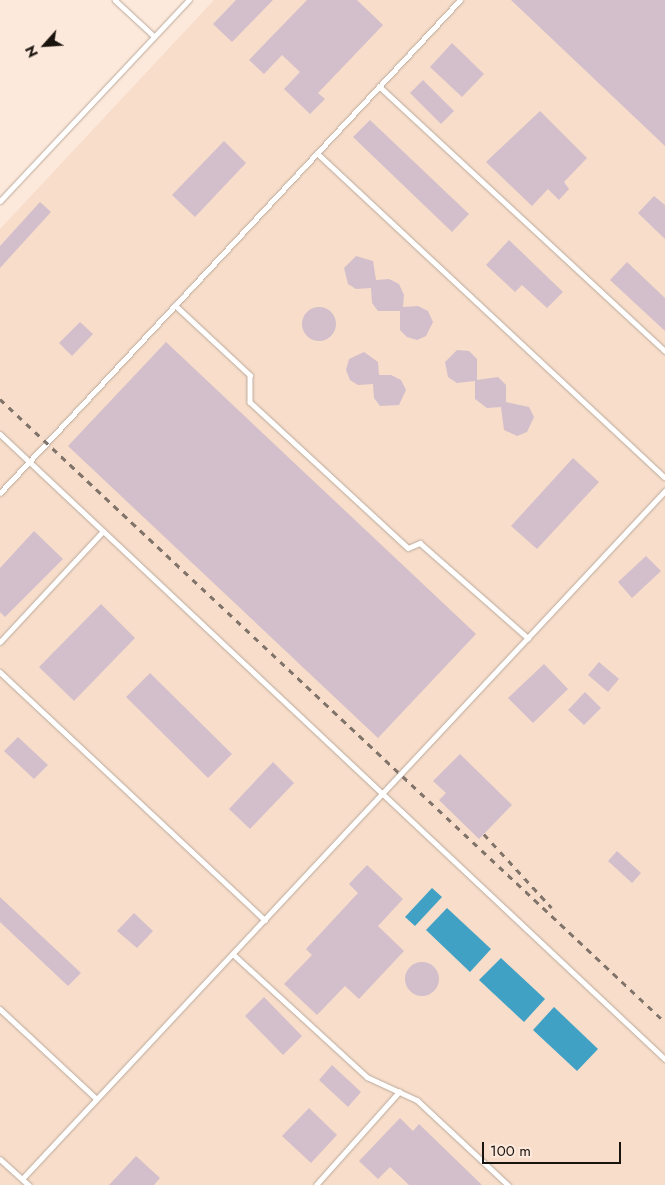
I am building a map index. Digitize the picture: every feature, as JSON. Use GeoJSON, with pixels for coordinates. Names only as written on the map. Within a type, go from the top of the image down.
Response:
{"type":"FeatureCollection","features":[{"type":"Feature","properties":{"kind":"lane"},"geometry":{"type":"LineString","coordinates":[[115,0],[154,36]]}},
{"type":"Feature","properties":{"kind":"lane"},"geometry":{"type":"LineString","coordinates":[[0,201],[188,0]]}},
{"type":"Feature","properties":{"kind":"lane"},"geometry":{"type":"LineString","coordinates":[[0,493],[460,0]]}},
{"type":"Feature","properties":{"kind":"lane"},"geometry":{"type":"LineString","coordinates":[[379,86],[665,351]]}},
{"type":"Feature","properties":{"kind":"lane"},"geometry":{"type":"LineString","coordinates":[[317,153],[665,477]]}},
{"type":"Feature","properties":{"kind":"lane"},"geometry":{"type":"LineString","coordinates":[[175,305],[250,375],[250,402],[408,548],[420,543],[528,638]]}},
{"type":"Feature","properties":{"kind":"lane"},"geometry":{"type":"LineString","coordinates":[[0,434],[665,1059]]}},
{"type":"Feature","properties":{"kind":"lane"},"geometry":{"type":"LineString","coordinates":[[22,1179],[665,491]]}},
{"type":"Feature","properties":{"kind":"lane"},"geometry":{"type":"LineString","coordinates":[[0,642],[102,531]]}},
{"type":"Feature","properties":{"kind":"lane"},"geometry":{"type":"LineString","coordinates":[[0,672],[265,920]]}},
{"type":"Feature","properties":{"kind":"lane"},"geometry":{"type":"LineString","coordinates":[[233,954],[367,1077],[417,1100],[508,1185]]}},
{"type":"Feature","properties":{"kind":"lane"},"geometry":{"type":"LineString","coordinates":[[0,1008],[97,1098]]}},
{"type":"Feature","properties":{"kind":"lane"},"geometry":{"type":"LineString","coordinates":[[316,1185],[399,1092]]}},
{"type":"Feature","properties":{"kind":"lane"},"geometry":{"type":"LineString","coordinates":[[0,1159],[29,1185]]}},
{"type":"Feature","properties":{"kind":"shaded area"},"geometry":{"type":"Polygon","coordinates":[[[214,0],[665,0],[665,1185],[0,1185],[0,229],[214,0]]]}},
{"type":"Feature","properties":{"kind":"water"},"geometry":{"type":"Polygon","coordinates":[[[432,888],[442,897],[415,926],[405,917],[432,888]]]}},
{"type":"Feature","properties":{"kind":"water"},"geometry":{"type":"Polygon","coordinates":[[[447,908],[491,949],[470,972],[426,930],[447,908]]]}},
{"type":"Feature","properties":{"kind":"water"},"geometry":{"type":"Polygon","coordinates":[[[501,958],[545,999],[524,1022],[479,980],[501,958]]]}},
{"type":"Feature","properties":{"kind":"water"},"geometry":{"type":"Polygon","coordinates":[[[554,1007],[598,1049],[577,1071],[533,1030],[554,1007]]]}},
{"type":"Feature","properties":{"kind":"building"},"geometry":{"type":"Polygon","coordinates":[[[236,0],[273,0],[232,42],[213,24],[236,0]]]}},
{"type":"Feature","properties":{"kind":"building"},"geometry":{"type":"Polygon","coordinates":[[[307,0],[357,0],[383,25],[318,93],[325,99],[310,114],[284,89],[300,72],[282,55],[264,74],[249,60],[307,0]]]}},
{"type":"Feature","properties":{"kind":"building"},"geometry":{"type":"Polygon","coordinates":[[[511,0],[665,0],[665,146],[511,0]]]}},
{"type":"Feature","properties":{"kind":"building"},"geometry":{"type":"Polygon","coordinates":[[[452,43],[484,74],[462,97],[430,67],[452,43]]]}},
{"type":"Feature","properties":{"kind":"building"},"geometry":{"type":"Polygon","coordinates":[[[423,80],[454,111],[441,124],[410,93],[423,80]]]}},
{"type":"Feature","properties":{"kind":"building"},"geometry":{"type":"Polygon","coordinates":[[[540,111],[587,158],[564,182],[569,189],[559,200],[548,189],[532,206],[486,162],[540,111]]]}},
{"type":"Feature","properties":{"kind":"building"},"geometry":{"type":"Polygon","coordinates":[[[370,120],[469,214],[452,232],[353,137],[370,120]]]}},
{"type":"Feature","properties":{"kind":"building"},"geometry":{"type":"Polygon","coordinates":[[[224,141],[246,163],[195,217],[172,195],[224,141]]]}},
{"type":"Feature","properties":{"kind":"building"},"geometry":{"type":"Polygon","coordinates":[[[654,196],[665,205],[665,239],[638,213],[654,196]]]}},
{"type":"Feature","properties":{"kind":"building"},"geometry":{"type":"Polygon","coordinates":[[[40,202],[51,212],[0,268],[0,246],[40,202]]]}},
{"type":"Feature","properties":{"kind":"building"},"geometry":{"type":"Polygon","coordinates":[[[509,240],[563,292],[547,308],[522,285],[515,292],[486,265],[509,240]]]}},
{"type":"Feature","properties":{"kind":"building"},"geometry":{"type":"Polygon","coordinates":[[[356,256],[373,261],[376,280],[389,279],[399,284],[404,295],[403,307],[418,306],[428,311],[433,322],[426,336],[417,340],[407,337],[400,330],[400,311],[378,311],[372,303],[371,288],[356,289],[348,284],[344,268],[356,256]]]}},
{"type":"Feature","properties":{"kind":"building"},"geometry":{"type":"Polygon","coordinates":[[[627,262],[665,298],[665,331],[610,280],[627,262]]]}},
{"type":"Feature","properties":{"kind":"building"},"geometry":{"type":"Polygon","coordinates":[[[319,307],[331,312],[336,324],[331,336],[319,341],[307,336],[302,324],[307,312],[319,307]]]}},
{"type":"Feature","properties":{"kind":"building"},"geometry":{"type":"Polygon","coordinates":[[[80,322],[93,334],[72,356],[59,343],[80,322]]]}},
{"type":"Feature","properties":{"kind":"building"},"geometry":{"type":"Polygon","coordinates":[[[166,342],[476,634],[378,738],[68,446],[166,342]]]}},
{"type":"Feature","properties":{"kind":"building"},"geometry":{"type":"Polygon","coordinates":[[[457,350],[469,351],[477,359],[477,380],[498,377],[506,385],[506,402],[529,407],[534,417],[527,432],[517,436],[504,430],[501,407],[487,408],[475,399],[475,381],[457,383],[448,377],[445,362],[457,350]]]}},
{"type":"Feature","properties":{"kind":"building"},"geometry":{"type":"Polygon","coordinates":[[[364,352],[378,362],[379,375],[391,375],[401,380],[406,390],[399,405],[380,406],[374,398],[373,384],[358,385],[350,380],[346,370],[349,359],[364,352]]]}},
{"type":"Feature","properties":{"kind":"building"},"geometry":{"type":"Polygon","coordinates":[[[573,458],[599,482],[537,549],[511,526],[573,458]]]}},
{"type":"Feature","properties":{"kind":"building"},"geometry":{"type":"Polygon","coordinates":[[[34,531],[63,559],[5,617],[0,612],[0,568],[34,531]]]}},
{"type":"Feature","properties":{"kind":"building"},"geometry":{"type":"Polygon","coordinates":[[[646,556],[661,571],[632,598],[618,582],[646,556]]]}},
{"type":"Feature","properties":{"kind":"building"},"geometry":{"type":"Polygon","coordinates":[[[101,604],[135,638],[74,701],[39,667],[101,604]]]}},
{"type":"Feature","properties":{"kind":"building"},"geometry":{"type":"Polygon","coordinates":[[[599,662],[619,679],[608,692],[588,675],[599,662]]]}},
{"type":"Feature","properties":{"kind":"building"},"geometry":{"type":"Polygon","coordinates":[[[544,664],[568,689],[533,723],[508,698],[544,664]]]}},
{"type":"Feature","properties":{"kind":"building"},"geometry":{"type":"Polygon","coordinates":[[[150,673],[232,754],[208,778],[126,697],[150,673]]]}},
{"type":"Feature","properties":{"kind":"building"},"geometry":{"type":"Polygon","coordinates":[[[585,692],[601,708],[584,725],[568,710],[585,692]]]}},
{"type":"Feature","properties":{"kind":"building"},"geometry":{"type":"Polygon","coordinates":[[[18,737],[48,765],[34,779],[4,751],[18,737]]]}},
{"type":"Feature","properties":{"kind":"building"},"geometry":{"type":"Polygon","coordinates":[[[460,754],[512,805],[479,839],[439,800],[446,793],[433,781],[460,754]]]}},
{"type":"Feature","properties":{"kind":"building"},"geometry":{"type":"Polygon","coordinates":[[[273,762],[294,783],[250,829],[229,809],[273,762]]]}},
{"type":"Feature","properties":{"kind":"building"},"geometry":{"type":"Polygon","coordinates":[[[617,851],[641,873],[632,883],[608,861],[617,851]]]}},
{"type":"Feature","properties":{"kind":"building"},"geometry":{"type":"Polygon","coordinates":[[[367,865],[403,899],[378,926],[404,951],[359,999],[345,986],[317,1015],[284,984],[312,955],[306,949],[358,893],[349,884],[367,865]]]}},
{"type":"Feature","properties":{"kind":"building"},"geometry":{"type":"Polygon","coordinates":[[[0,897],[81,973],[68,986],[0,922],[0,897]]]}},
{"type":"Feature","properties":{"kind":"building"},"geometry":{"type":"Polygon","coordinates":[[[134,913],[153,931],[137,948],[117,931],[134,913]]]}},
{"type":"Feature","properties":{"kind":"building"},"geometry":{"type":"Polygon","coordinates":[[[422,962],[434,967],[439,979],[434,991],[422,996],[410,991],[405,979],[410,967],[422,962]]]}},
{"type":"Feature","properties":{"kind":"building"},"geometry":{"type":"Polygon","coordinates":[[[264,997],[302,1036],[283,1055],[245,1016],[264,997]]]}},
{"type":"Feature","properties":{"kind":"building"},"geometry":{"type":"Polygon","coordinates":[[[332,1065],[361,1092],[348,1107],[319,1080],[332,1065]]]}},
{"type":"Feature","properties":{"kind":"building"},"geometry":{"type":"Polygon","coordinates":[[[309,1108],[337,1135],[311,1163],[282,1136],[309,1108]]]}},
{"type":"Feature","properties":{"kind":"building"},"geometry":{"type":"Polygon","coordinates":[[[400,1118],[413,1131],[419,1124],[482,1185],[409,1185],[390,1167],[378,1179],[359,1161],[400,1118]]]}},
{"type":"Feature","properties":{"kind":"building"},"geometry":{"type":"Polygon","coordinates":[[[136,1156],[160,1178],[154,1185],[109,1185],[136,1156]]]}},
{"type":"Feature","properties":{"kind":"railway"},"geometry":{"type":"LineString","coordinates":[[0,399],[665,1022]]}},
{"type":"Feature","properties":{"kind":"railway"},"geometry":{"type":"LineString","coordinates":[[484,834],[552,908]]}}]}
